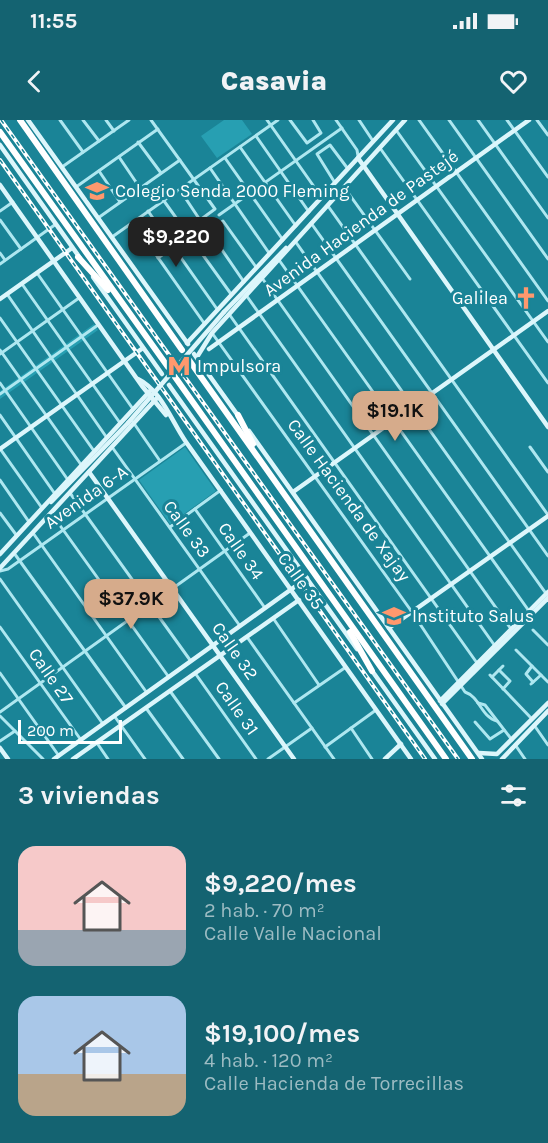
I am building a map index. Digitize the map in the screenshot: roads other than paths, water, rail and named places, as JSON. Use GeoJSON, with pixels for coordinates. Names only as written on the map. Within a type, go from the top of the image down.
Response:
{"type":"FeatureCollection","features":[{"type":"Feature","properties":{"kind":"highway"},"geometry":{"type":"LineString","coordinates":[[20,120],[182,350]]}},
{"type":"Feature","properties":{"kind":"highway"},"geometry":{"type":"LineString","coordinates":[[0,132],[168,367]]}},
{"type":"Feature","properties":{"kind":"highway"},"geometry":{"type":"LineString","coordinates":[[78,257],[140,328]]}},
{"type":"Feature","properties":{"kind":"highway"},"geometry":{"type":"LineString","coordinates":[[189,360],[472,759]]}},
{"type":"Feature","properties":{"kind":"highway"},"geometry":{"type":"LineString","coordinates":[[175,378],[446,759]]}},
{"type":"Feature","properties":{"kind":"highway"},"geometry":{"type":"LineString","coordinates":[[238,415],[261,461]]}},
{"type":"Feature","properties":{"kind":"highway"},"geometry":{"type":"LineString","coordinates":[[338,607],[372,671]]}},
{"type":"Feature","properties":{"kind":"highway"},"geometry":{"type":"LineString","coordinates":[[458,740],[477,755]]}},
{"type":"Feature","properties":{"kind":"main road"},"geometry":{"type":"LineString","coordinates":[[28,120],[187,343],[205,325],[246,295],[405,120]]}},
{"type":"Feature","properties":{"kind":"main road"},"geometry":{"type":"LineString","coordinates":[[222,321],[218,320],[230,294],[244,282],[393,120]]}},
{"type":"Feature","properties":{"kind":"main road","name":"Avenida Hacienda de Pastejé"},"geometry":{"type":"LineString","coordinates":[[209,349],[529,120]]}},
{"type":"Feature","properties":{"kind":"main road"},"geometry":{"type":"LineString","coordinates":[[0,145],[162,374]]}},
{"type":"Feature","properties":{"kind":"main road"},"geometry":{"type":"LineString","coordinates":[[358,158],[362,167],[548,427]]}},
{"type":"Feature","properties":{"kind":"main road","name":"Calle 35"},"geometry":{"type":"LineString","coordinates":[[0,185],[138,379],[157,399],[411,759]]}},
{"type":"Feature","properties":{"kind":"main road"},"geometry":{"type":"LineString","coordinates":[[268,265],[296,226]]}},
{"type":"Feature","properties":{"kind":"main road"},"geometry":{"type":"LineString","coordinates":[[0,570],[112,447],[221,313],[295,241]]}},
{"type":"Feature","properties":{"kind":"main road"},"geometry":{"type":"LineString","coordinates":[[0,299],[72,248]]}},
{"type":"Feature","properties":{"kind":"main road"},"geometry":{"type":"LineString","coordinates":[[293,492],[548,310]]}},
{"type":"Feature","properties":{"kind":"main road"},"geometry":{"type":"LineString","coordinates":[[221,313],[222,321],[196,355],[482,759]]}},
{"type":"Feature","properties":{"kind":"main road"},"geometry":{"type":"LineString","coordinates":[[0,449],[143,348]]}},
{"type":"Feature","properties":{"kind":"main road"},"geometry":{"type":"LineString","coordinates":[[169,385],[435,759]]}},
{"type":"Feature","properties":{"kind":"main road"},"geometry":{"type":"LineString","coordinates":[[51,513],[82,466],[150,391]]}},
{"type":"Feature","properties":{"kind":"main road"},"geometry":{"type":"LineString","coordinates":[[42,508],[157,399]]}},
{"type":"Feature","properties":{"kind":"main road"},"geometry":{"type":"LineString","coordinates":[[135,408],[141,416]]}},
{"type":"Feature","properties":{"kind":"main road","name":"Calle 32"},"geometry":{"type":"LineString","coordinates":[[89,472],[294,759]]}},
{"type":"Feature","properties":{"kind":"main road"},"geometry":{"type":"LineString","coordinates":[[0,554],[55,494],[70,482]]}},
{"type":"Feature","properties":{"kind":"main road"},"geometry":{"type":"LineString","coordinates":[[389,628],[548,515]]}},
{"type":"Feature","properties":{"kind":"main road"},"geometry":{"type":"LineString","coordinates":[[56,757],[307,579]]}},
{"type":"Feature","properties":{"kind":"main road"},"geometry":{"type":"LineString","coordinates":[[441,703],[547,595]]}},
{"type":"Feature","properties":{"kind":"main road"},"geometry":{"type":"LineString","coordinates":[[479,665],[547,595]]}},
{"type":"Feature","properties":{"kind":"main road"},"geometry":{"type":"LineString","coordinates":[[74,759],[299,600]]}},
{"type":"Feature","properties":{"kind":"main road"},"geometry":{"type":"LineString","coordinates":[[502,759],[532,718],[548,703]]}},
{"type":"Feature","properties":{"kind":"main road"},"geometry":{"type":"LineString","coordinates":[[477,755],[496,756],[548,711]]}},
{"type":"Feature","properties":{"kind":"main road"},"geometry":{"type":"LineString","coordinates":[[385,759],[401,744]]}},
{"type":"Feature","properties":{"kind":"main road"},"geometry":{"type":"LineString","coordinates":[[0,748],[8,759]]}},
{"type":"Feature","properties":{"kind":"street"},"geometry":{"type":"LineString","coordinates":[[60,120],[83,152]]}},
{"type":"Feature","properties":{"kind":"street"},"geometry":{"type":"LineString","coordinates":[[83,120],[99,141]]}},
{"type":"Feature","properties":{"kind":"street"},"geometry":{"type":"LineString","coordinates":[[106,120],[114,131]]}},
{"type":"Feature","properties":{"kind":"street"},"geometry":{"type":"LineString","coordinates":[[62,167],[129,120]]}},
{"type":"Feature","properties":{"kind":"street"},"geometry":{"type":"LineString","coordinates":[[151,120],[215,209],[200,220],[179,190]]}},
{"type":"Feature","properties":{"kind":"street"},"geometry":{"type":"LineString","coordinates":[[267,120],[322,198]]}},
{"type":"Feature","properties":{"kind":"street"},"geometry":{"type":"LineString","coordinates":[[112,237],[211,170],[278,120]]}},
{"type":"Feature","properties":{"kind":"street"},"geometry":{"type":"LineString","coordinates":[[290,120],[308,143],[321,133],[313,120]]}},
{"type":"Feature","properties":{"kind":"street"},"geometry":{"type":"LineString","coordinates":[[336,120],[357,150],[358,158]]}},
{"type":"Feature","properties":{"kind":"street"},"geometry":{"type":"LineString","coordinates":[[359,120],[373,141]]}},
{"type":"Feature","properties":{"kind":"street"},"geometry":{"type":"LineString","coordinates":[[382,120],[387,126]]}},
{"type":"Feature","properties":{"kind":"street"},"geometry":{"type":"LineString","coordinates":[[419,120],[548,301]]}},
{"type":"Feature","properties":{"kind":"street"},"geometry":{"type":"LineString","coordinates":[[449,120],[548,260]]}},
{"type":"Feature","properties":{"kind":"street"},"geometry":{"type":"LineString","coordinates":[[478,120],[548,218]]}},
{"type":"Feature","properties":{"kind":"street"},"geometry":{"type":"LineString","coordinates":[[507,120],[548,177]]}},
{"type":"Feature","properties":{"kind":"street"},"geometry":{"type":"LineString","coordinates":[[537,120],[548,135]]}},
{"type":"Feature","properties":{"kind":"street"},"geometry":{"type":"LineString","coordinates":[[219,215],[342,128]]}},
{"type":"Feature","properties":{"kind":"street"},"geometry":{"type":"LineString","coordinates":[[76,187],[158,129]]}},
{"type":"Feature","properties":{"kind":"street"},"geometry":{"type":"LineString","coordinates":[[396,130],[548,342]]}},
{"type":"Feature","properties":{"kind":"street"},"geometry":{"type":"LineString","coordinates":[[256,136],[309,212]]}},
{"type":"Feature","properties":{"kind":"street"},"geometry":{"type":"LineString","coordinates":[[138,142],[161,173]]}},
{"type":"Feature","properties":{"kind":"street"},"geometry":{"type":"LineString","coordinates":[[335,183],[316,155],[330,145],[348,169]]}},
{"type":"Feature","properties":{"kind":"street"},"geometry":{"type":"LineString","coordinates":[[240,147],[296,226]]}},
{"type":"Feature","properties":{"kind":"street"},"geometry":{"type":"LineString","coordinates":[[380,148],[548,383]]}},
{"type":"Feature","properties":{"kind":"street"},"geometry":{"type":"LineString","coordinates":[[119,157],[140,188]]}},
{"type":"Feature","properties":{"kind":"street"},"geometry":{"type":"LineString","coordinates":[[225,158],[283,240]]}},
{"type":"Feature","properties":{"kind":"street"},"geometry":{"type":"LineString","coordinates":[[98,218],[180,160]]}},
{"type":"Feature","properties":{"kind":"street"},"geometry":{"type":"LineString","coordinates":[[211,170],[270,254]]}},
{"type":"Feature","properties":{"kind":"street"},"geometry":{"type":"LineString","coordinates":[[99,171],[120,202]]}},
{"type":"Feature","properties":{"kind":"street"},"geometry":{"type":"LineString","coordinates":[[344,187],[410,279]]}},
{"type":"Feature","properties":{"kind":"street"},"geometry":{"type":"LineString","coordinates":[[164,201],[230,294]]}},
{"type":"Feature","properties":{"kind":"street"},"geometry":{"type":"LineString","coordinates":[[0,211],[12,202]]}},
{"type":"Feature","properties":{"kind":"street"},"geometry":{"type":"LineString","coordinates":[[328,205],[548,515]]}},
{"type":"Feature","properties":{"kind":"street"},"geometry":{"type":"LineString","coordinates":[[148,212],[221,313],[238,327],[479,665]]}},
{"type":"Feature","properties":{"kind":"street"},"geometry":{"type":"LineString","coordinates":[[0,220],[21,249]]}},
{"type":"Feature","properties":{"kind":"street"},"geometry":{"type":"LineString","coordinates":[[244,282],[209,231],[223,221],[257,268]]}},
{"type":"Feature","properties":{"kind":"street"},"geometry":{"type":"LineString","coordinates":[[133,222],[205,325]]}},
{"type":"Feature","properties":{"kind":"street"},"geometry":{"type":"LineString","coordinates":[[311,223],[548,556]]}},
{"type":"Feature","properties":{"kind":"street"},"geometry":{"type":"LineString","coordinates":[[0,264],[56,224]]}},
{"type":"Feature","properties":{"kind":"street"},"geometry":{"type":"LineString","coordinates":[[158,258],[204,225]]}},
{"type":"Feature","properties":{"kind":"street"},"geometry":{"type":"LineString","coordinates":[[295,241],[547,595]]}},
{"type":"Feature","properties":{"kind":"street"},"geometry":{"type":"LineString","coordinates":[[0,253],[5,260]]}},
{"type":"Feature","properties":{"kind":"street"},"geometry":{"type":"LineString","coordinates":[[279,260],[529,611]]}},
{"type":"Feature","properties":{"kind":"street"},"geometry":{"type":"LineString","coordinates":[[37,273],[135,408]]}},
{"type":"Feature","properties":{"kind":"street"},"geometry":{"type":"LineString","coordinates":[[262,278],[513,631]]}},
{"type":"Feature","properties":{"kind":"street"},"geometry":{"type":"LineString","coordinates":[[22,284],[121,424]]}},
{"type":"Feature","properties":{"kind":"street"},"geometry":{"type":"LineString","coordinates":[[7,294],[107,438]]}},
{"type":"Feature","properties":{"kind":"street"},"geometry":{"type":"LineString","coordinates":[[246,295],[495,646]]}},
{"type":"Feature","properties":{"kind":"street"},"geometry":{"type":"LineString","coordinates":[[80,297],[1,352],[82,466]]}},
{"type":"Feature","properties":{"kind":"street"},"geometry":{"type":"LineString","coordinates":[[0,318],[95,452]]}},
{"type":"Feature","properties":{"kind":"street"},"geometry":{"type":"LineString","coordinates":[[0,394],[100,324]]}},
{"type":"Feature","properties":{"kind":"street","name":"Calle Hacienda de Xajay"},"geometry":{"type":"LineString","coordinates":[[213,333],[461,683],[478,703],[484,704],[525,759]]}},
{"type":"Feature","properties":{"kind":"street"},"geometry":{"type":"LineString","coordinates":[[0,383],[70,482]]}},
{"type":"Feature","properties":{"kind":"street"},"geometry":{"type":"LineString","coordinates":[[0,415],[55,494]]}},
{"type":"Feature","properties":{"kind":"street"},"geometry":{"type":"LineString","coordinates":[[129,415],[131,423],[160,461]]}},
{"type":"Feature","properties":{"kind":"street","name":"Avenida 6-A"},"geometry":{"type":"LineString","coordinates":[[0,570],[19,561],[186,442]]}},
{"type":"Feature","properties":{"kind":"street","name":"Calle 33"},"geometry":{"type":"LineString","coordinates":[[112,447],[241,627]]}},
{"type":"Feature","properties":{"kind":"street"},"geometry":{"type":"LineString","coordinates":[[530,447],[548,472]]}},
{"type":"Feature","properties":{"kind":"street"},"geometry":{"type":"LineString","coordinates":[[0,449],[42,508]]}},
{"type":"Feature","properties":{"kind":"street"},"geometry":{"type":"LineString","coordinates":[[0,480],[29,522]]}},
{"type":"Feature","properties":{"kind":"street"},"geometry":{"type":"LineString","coordinates":[[170,527],[221,490]]}},
{"type":"Feature","properties":{"kind":"street"},"geometry":{"type":"LineString","coordinates":[[70,493],[191,662]]}},
{"type":"Feature","properties":{"kind":"street","name":"Calle 34"},"geometry":{"type":"LineString","coordinates":[[195,509],[266,609]]}},
{"type":"Feature","properties":{"kind":"street"},"geometry":{"type":"LineString","coordinates":[[0,513],[16,536]]}},
{"type":"Feature","properties":{"kind":"street"},"geometry":{"type":"LineString","coordinates":[[51,513],[169,678]]}},
{"type":"Feature","properties":{"kind":"street"},"geometry":{"type":"LineString","coordinates":[[33,532],[147,693]]}},
{"type":"Feature","properties":{"kind":"street"},"geometry":{"type":"LineString","coordinates":[[43,759],[0,714],[18,698],[250,532]]}},
{"type":"Feature","properties":{"kind":"street"},"geometry":{"type":"LineString","coordinates":[[14,552],[126,708]]}},
{"type":"Feature","properties":{"kind":"street"},"geometry":{"type":"LineString","coordinates":[[0,579],[103,724]]}},
{"type":"Feature","properties":{"kind":"street"},"geometry":{"type":"LineString","coordinates":[[273,618],[319,685]]}},
{"type":"Feature","properties":{"kind":"street","name":"Calle 27"},"geometry":{"type":"LineString","coordinates":[[0,627],[81,740]]}},
{"type":"Feature","properties":{"kind":"street"},"geometry":{"type":"LineString","coordinates":[[537,633],[541,629]]}},
{"type":"Feature","properties":{"kind":"street"},"geometry":{"type":"LineString","coordinates":[[533,630],[548,645]]}},
{"type":"Feature","properties":{"kind":"street"},"geometry":{"type":"LineString","coordinates":[[247,637],[333,759]]}},
{"type":"Feature","properties":{"kind":"street"},"geometry":{"type":"LineString","coordinates":[[516,650],[548,682]]}},
{"type":"Feature","properties":{"kind":"street"},"geometry":{"type":"LineString","coordinates":[[503,666],[491,676],[532,718]]}},
{"type":"Feature","properties":{"kind":"street"},"geometry":{"type":"LineString","coordinates":[[532,666],[526,674],[532,683],[541,675]]}},
{"type":"Feature","properties":{"kind":"street"},"geometry":{"type":"LineString","coordinates":[[294,703],[346,667]]}},
{"type":"Feature","properties":{"kind":"street"},"geometry":{"type":"LineString","coordinates":[[499,670],[510,681],[503,689]]}},
{"type":"Feature","properties":{"kind":"street"},"geometry":{"type":"LineString","coordinates":[[0,673],[56,757]]}},
{"type":"Feature","properties":{"kind":"street","name":"Calle 31"},"geometry":{"type":"LineString","coordinates":[[195,673],[256,759]]}},
{"type":"Feature","properties":{"kind":"street"},"geometry":{"type":"LineString","coordinates":[[170,691],[219,759]]}},
{"type":"Feature","properties":{"kind":"street"},"geometry":{"type":"LineString","coordinates":[[146,708],[183,759]]}},
{"type":"Feature","properties":{"kind":"street"},"geometry":{"type":"LineString","coordinates":[[325,747],[376,710]]}},
{"type":"Feature","properties":{"kind":"street"},"geometry":{"type":"LineString","coordinates":[[114,716],[145,759]]}},
{"type":"Feature","properties":{"kind":"street"},"geometry":{"type":"LineString","coordinates":[[476,722],[490,739],[504,730]]}},
{"type":"Feature","properties":{"kind":"street"},"geometry":{"type":"LineString","coordinates":[[534,725],[548,745]]}},
{"type":"Feature","properties":{"kind":"street"},"geometry":{"type":"LineString","coordinates":[[268,759],[312,728]]}},
{"type":"Feature","properties":{"kind":"street"},"geometry":{"type":"LineString","coordinates":[[351,728],[372,759]]}},
{"type":"Feature","properties":{"kind":"street"},"geometry":{"type":"LineString","coordinates":[[0,741],[15,731]]}},
{"type":"Feature","properties":{"kind":"street"},"geometry":{"type":"LineString","coordinates":[[96,743],[108,759]]}},
{"type":"Feature","properties":{"kind":"railway"},"geometry":{"type":"LineString","coordinates":[[1,120],[458,759]]}},
{"type":"Feature","properties":{"kind":"railway"},"geometry":{"type":"LineString","coordinates":[[0,160],[425,759]]}},
{"type":"Feature","properties":{"kind":"place","name":"Colegio Senda 2000 Fleming"},"geometry":{"type":"Point","coordinates":[97,191]}},
{"type":"Feature","properties":{"kind":"place","name":"Galilea"},"geometry":{"type":"Point","coordinates":[526,298]}},
{"type":"Feature","properties":{"kind":"place","name":"Impulsora"},"geometry":{"type":"Point","coordinates":[179,366]}},
{"type":"Feature","properties":{"kind":"place","name":"Instituto Salus"},"geometry":{"type":"Point","coordinates":[394,616]}}]}
